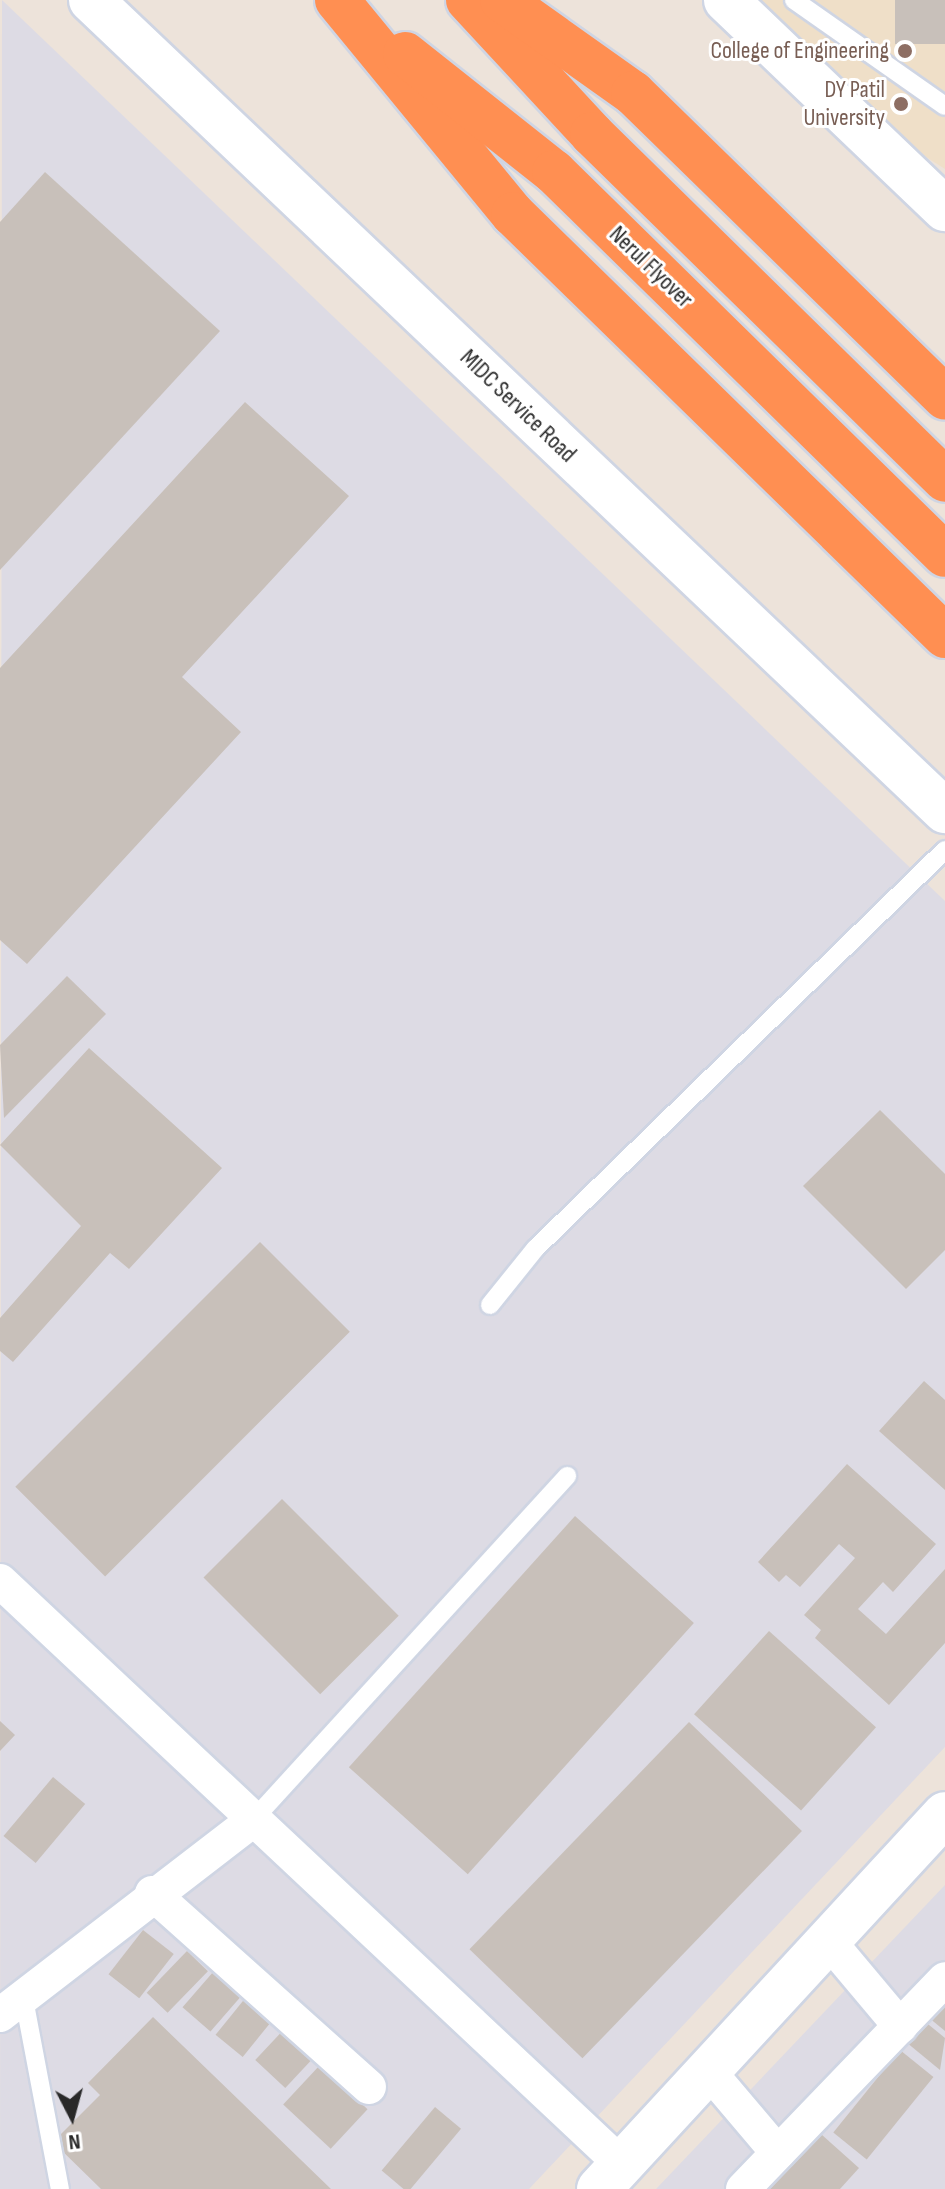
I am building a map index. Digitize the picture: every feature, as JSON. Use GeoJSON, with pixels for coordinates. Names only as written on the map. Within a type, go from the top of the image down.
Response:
{"type":"FeatureCollection","features":[{"type":"Feature","properties":{"kind":"highway"},"geometry":{"type":"LineString","coordinates":[[337,0],[513,214],[945,636]]}},
{"type":"Feature","properties":{"kind":"highway","name":"Nerul Flyover"},"geometry":{"type":"LineString","coordinates":[[337,0],[554,172],[945,555]]}},
{"type":"Feature","properties":{"kind":"highway"},"geometry":{"type":"LineString","coordinates":[[468,0],[592,134],[945,480]]}},
{"type":"Feature","properties":{"kind":"highway"},"geometry":{"type":"LineString","coordinates":[[502,0],[633,93],[945,398]]}},
{"type":"Feature","properties":{"kind":"street","name":"MIDC Service Road"},"geometry":{"type":"LineString","coordinates":[[91,0],[945,811]]}},
{"type":"Feature","properties":{"kind":"street"},"geometry":{"type":"LineString","coordinates":[[726,0],[945,209]]}},
{"type":"Feature","properties":{"kind":"street"},"geometry":{"type":"LineString","coordinates":[[0,1581],[253,1820],[608,2175],[945,1814]]}},
{"type":"Feature","properties":{"kind":"street"},"geometry":{"type":"LineString","coordinates":[[12,2007],[152,1893],[253,1820]]}},
{"type":"Feature","properties":{"kind":"street"},"geometry":{"type":"LineString","coordinates":[[152,1893],[369,2087]]}},
{"type":"Feature","properties":{"kind":"street"},"geometry":{"type":"LineString","coordinates":[[827,1939],[900,2026]]}},
{"type":"Feature","properties":{"kind":"street"},"geometry":{"type":"LineString","coordinates":[[743,2189],[945,1979]]}},
{"type":"Feature","properties":{"kind":"street"},"geometry":{"type":"LineString","coordinates":[[706,2068],[778,2153]]}},
{"type":"Feature","properties":{"kind":"lane"},"geometry":{"type":"LineString","coordinates":[[794,0],[945,106]]}},
{"type":"Feature","properties":{"kind":"lane"},"geometry":{"type":"LineString","coordinates":[[490,1305],[535,1249],[945,850]]}},
{"type":"Feature","properties":{"kind":"lane"},"geometry":{"type":"LineString","coordinates":[[253,1820],[567,1476]]}},
{"type":"Feature","properties":{"kind":"lane"},"geometry":{"type":"LineString","coordinates":[[12,2007],[60,2189]]}},
{"type":"Feature","properties":{"kind":"shaded area"},"geometry":{"type":"Polygon","coordinates":[[[2,0],[945,901],[945,1747],[529,2189],[0,2189],[2,0]]]}},
{"type":"Feature","properties":{"kind":"shaded area","name":"DY Patil University"},"geometry":{"type":"Polygon","coordinates":[[[750,0],[945,0],[945,169],[885,131],[750,0]]]}},
{"type":"Feature","properties":{"kind":"shaded area"},"geometry":{"type":"Polygon","coordinates":[[[945,1885],[945,2189],[656,2189],[945,1885]]]}},
{"type":"Feature","properties":{"kind":"building"},"geometry":{"type":"Polygon","coordinates":[[[895,0],[945,0],[945,44],[895,44],[895,0]]]}},
{"type":"Feature","properties":{"kind":"building"},"geometry":{"type":"Polygon","coordinates":[[[45,172],[220,331],[0,570],[0,222],[45,172]]]}},
{"type":"Feature","properties":{"kind":"building"},"geometry":{"type":"Polygon","coordinates":[[[245,402],[349,496],[182,677],[241,732],[27,964],[0,940],[0,668],[245,402]]]}},
{"type":"Feature","properties":{"kind":"building"},"geometry":{"type":"Polygon","coordinates":[[[67,976],[106,1014],[4,1118],[0,1045],[67,976]]]}},
{"type":"Feature","properties":{"kind":"building"},"geometry":{"type":"Polygon","coordinates":[[[89,1048],[222,1168],[129,1269],[110,1253],[13,1362],[0,1351],[0,1318],[81,1226],[0,1145],[89,1048]]]}},
{"type":"Feature","properties":{"kind":"building"},"geometry":{"type":"Polygon","coordinates":[[[880,1110],[945,1174],[945,1250],[906,1289],[803,1186],[880,1110]]]}},
{"type":"Feature","properties":{"kind":"building"},"geometry":{"type":"Polygon","coordinates":[[[260,1242],[350,1332],[105,1576],[15,1487],[260,1242]]]}},
{"type":"Feature","properties":{"kind":"building"},"geometry":{"type":"Polygon","coordinates":[[[924,1381],[945,1400],[945,1490],[879,1431],[924,1381]]]}},
{"type":"Feature","properties":{"kind":"building"},"geometry":{"type":"Polygon","coordinates":[[[847,1464],[936,1544],[893,1592],[883,1582],[858,1609],[886,1634],[945,1569],[945,1643],[889,1705],[815,1638],[821,1630],[804,1615],[855,1558],[839,1544],[800,1587],[786,1575],[779,1582],[758,1562],[847,1464]]]}},
{"type":"Feature","properties":{"kind":"building"},"geometry":{"type":"Polygon","coordinates":[[[282,1499],[399,1616],[320,1694],[204,1577],[282,1499]]]}},
{"type":"Feature","properties":{"kind":"building"},"geometry":{"type":"Polygon","coordinates":[[[575,1516],[694,1623],[468,1874],[349,1767],[575,1516]]]}},
{"type":"Feature","properties":{"kind":"building"},"geometry":{"type":"Polygon","coordinates":[[[769,1631],[876,1727],[801,1811],[694,1714],[769,1631]]]}},
{"type":"Feature","properties":{"kind":"building"},"geometry":{"type":"Polygon","coordinates":[[[0,1721],[15,1735],[0,1751],[0,1721]]]}},
{"type":"Feature","properties":{"kind":"building"},"geometry":{"type":"Polygon","coordinates":[[[689,1722],[802,1831],[582,2058],[469,1949],[689,1722]]]}},
{"type":"Feature","properties":{"kind":"building"},"geometry":{"type":"Polygon","coordinates":[[[53,1777],[85,1804],[36,1863],[4,1836],[53,1777]]]}},
{"type":"Feature","properties":{"kind":"building"},"geometry":{"type":"Polygon","coordinates":[[[143,1930],[174,1954],[139,1998],[109,1974],[143,1930]]]}},
{"type":"Feature","properties":{"kind":"building"},"geometry":{"type":"Polygon","coordinates":[[[187,1951],[208,1971],[168,2013],[147,1993],[187,1951]]]}},
{"type":"Feature","properties":{"kind":"building"},"geometry":{"type":"Polygon","coordinates":[[[214,1971],[242,1995],[210,2032],[183,2007],[214,1971]]]}},
{"type":"Feature","properties":{"kind":"building"},"geometry":{"type":"Polygon","coordinates":[[[247,1996],[274,2018],[243,2057],[216,2035],[247,1996]]]}},
{"type":"Feature","properties":{"kind":"building"},"geometry":{"type":"Polygon","coordinates":[[[945,1996],[945,2031],[928,2017],[945,1996]]]}},
{"type":"Feature","properties":{"kind":"building"},"geometry":{"type":"Polygon","coordinates":[[[153,2017],[331,2189],[101,2189],[53,2142],[100,2095],[88,2083],[153,2017]]]}},
{"type":"Feature","properties":{"kind":"building"},"geometry":{"type":"Polygon","coordinates":[[[923,2020],[945,2038],[940,2070],[906,2042],[923,2020]]]}},
{"type":"Feature","properties":{"kind":"building"},"geometry":{"type":"Polygon","coordinates":[[[288,2025],[318,2053],[285,2088],[255,2060],[288,2025]]]}},
{"type":"Feature","properties":{"kind":"building"},"geometry":{"type":"Polygon","coordinates":[[[900,2050],[933,2077],[867,2159],[833,2132],[900,2050]]]}},
{"type":"Feature","properties":{"kind":"building"},"geometry":{"type":"Polygon","coordinates":[[[320,2065],[368,2109],[331,2149],[283,2104],[320,2065]]]}},
{"type":"Feature","properties":{"kind":"building"},"geometry":{"type":"Polygon","coordinates":[[[435,2107],[461,2129],[411,2189],[404,2189],[382,2171],[435,2107]]]}},
{"type":"Feature","properties":{"kind":"building"},"geometry":{"type":"Polygon","coordinates":[[[812,2126],[859,2168],[840,2189],[765,2189],[812,2126]]]}},
{"type":"Feature","properties":{"kind":"place","name":"College of Engineering"},"geometry":{"type":"Point","coordinates":[905,51]}},
{"type":"Feature","properties":{"kind":"place","name":"DY Patil University"},"geometry":{"type":"Point","coordinates":[901,104]}}]}
